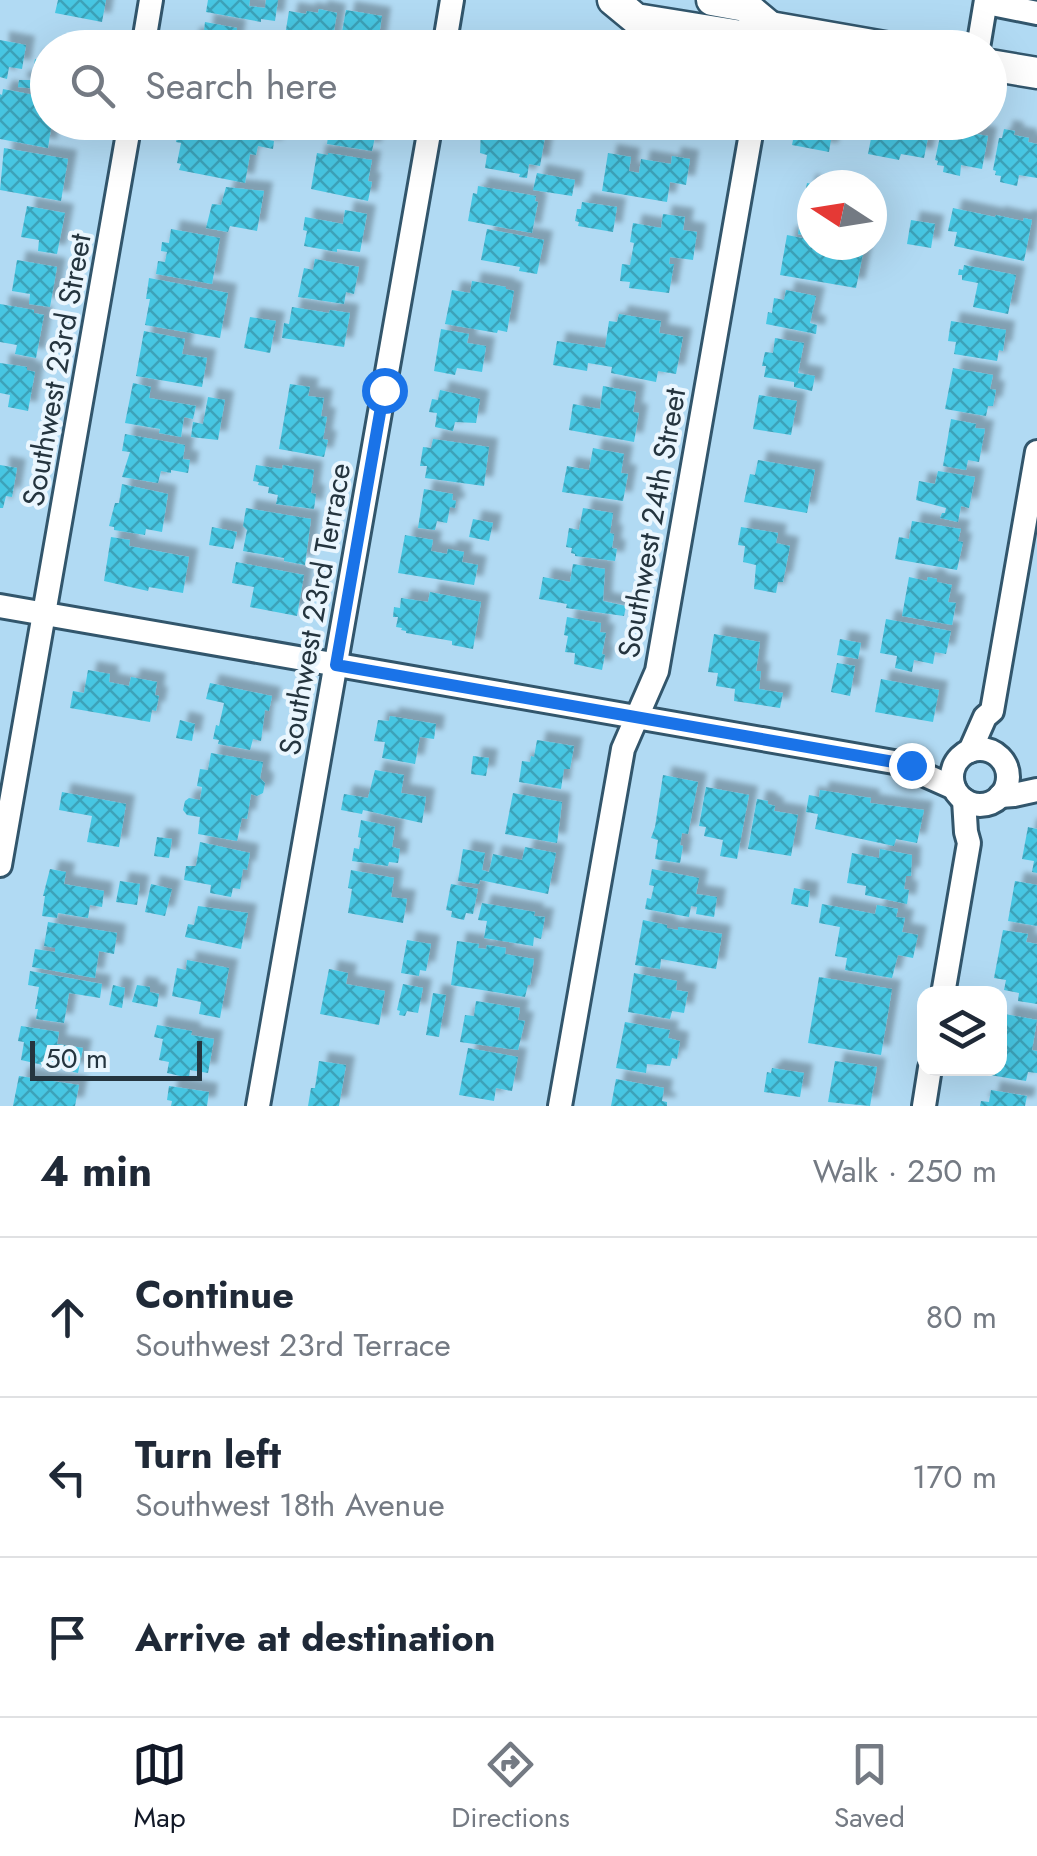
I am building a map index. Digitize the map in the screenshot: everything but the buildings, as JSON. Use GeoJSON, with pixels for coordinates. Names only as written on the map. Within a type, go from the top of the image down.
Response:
{"type":"FeatureCollection","features":[{"type":"Feature","properties":{"kind":"main road"},"geometry":{"type":"LineString","coordinates":[[613,0],[636,19],[704,30]]}},
{"type":"Feature","properties":{"kind":"main road"},"geometry":{"type":"LineString","coordinates":[[712,0],[745,6],[764,30]]}},
{"type":"Feature","properties":{"kind":"main road"},"geometry":{"type":"LineString","coordinates":[[1007,68],[1037,72]]}},
{"type":"Feature","properties":{"kind":"street"},"geometry":{"type":"LineString","coordinates":[[146,30],[151,0]]}},
{"type":"Feature","properties":{"kind":"street"},"geometry":{"type":"LineString","coordinates":[[447,30],[452,0]]}},
{"type":"Feature","properties":{"kind":"street"},"geometry":{"type":"LineString","coordinates":[[981,30],[986,1],[1037,13]]}},
{"type":"Feature","properties":{"kind":"street","name":"Southwest 23rd Street"},"geometry":{"type":"LineString","coordinates":[[0,864],[127,140]]}},
{"type":"Feature","properties":{"kind":"street","name":"Southwest 23rd Terrace"},"geometry":{"type":"LineString","coordinates":[[258,1106],[428,140]]}},
{"type":"Feature","properties":{"kind":"street","name":"Southwest 24th Street"},"geometry":{"type":"LineString","coordinates":[[560,1106],[623,749],[657,671],[750,140]]}},
{"type":"Feature","properties":{"kind":"street"},"geometry":{"type":"LineString","coordinates":[[944,986],[969,843],[952,773],[992,711],[1037,452]]}},
{"type":"Feature","properties":{"kind":"street"},"geometry":{"type":"LineString","coordinates":[[0,606],[911,765],[978,805],[1037,790]]}},
{"type":"Feature","properties":{"kind":"street"},"geometry":{"type":"LineString","coordinates":[[969,843],[1007,781],[997,720],[992,711]]}},
{"type":"Feature","properties":{"kind":"street"},"geometry":{"type":"LineString","coordinates":[[911,765],[919,759],[938,761],[985,750],[1037,782]]}},
{"type":"Feature","properties":{"kind":"street"},"geometry":{"type":"LineString","coordinates":[[924,1106],[929,1076]]}},
{"type":"Feature","properties":{"kind":"route"},"geometry":{"type":"LineString","coordinates":[[384,390],[336,665],[911,765]]}}]}
